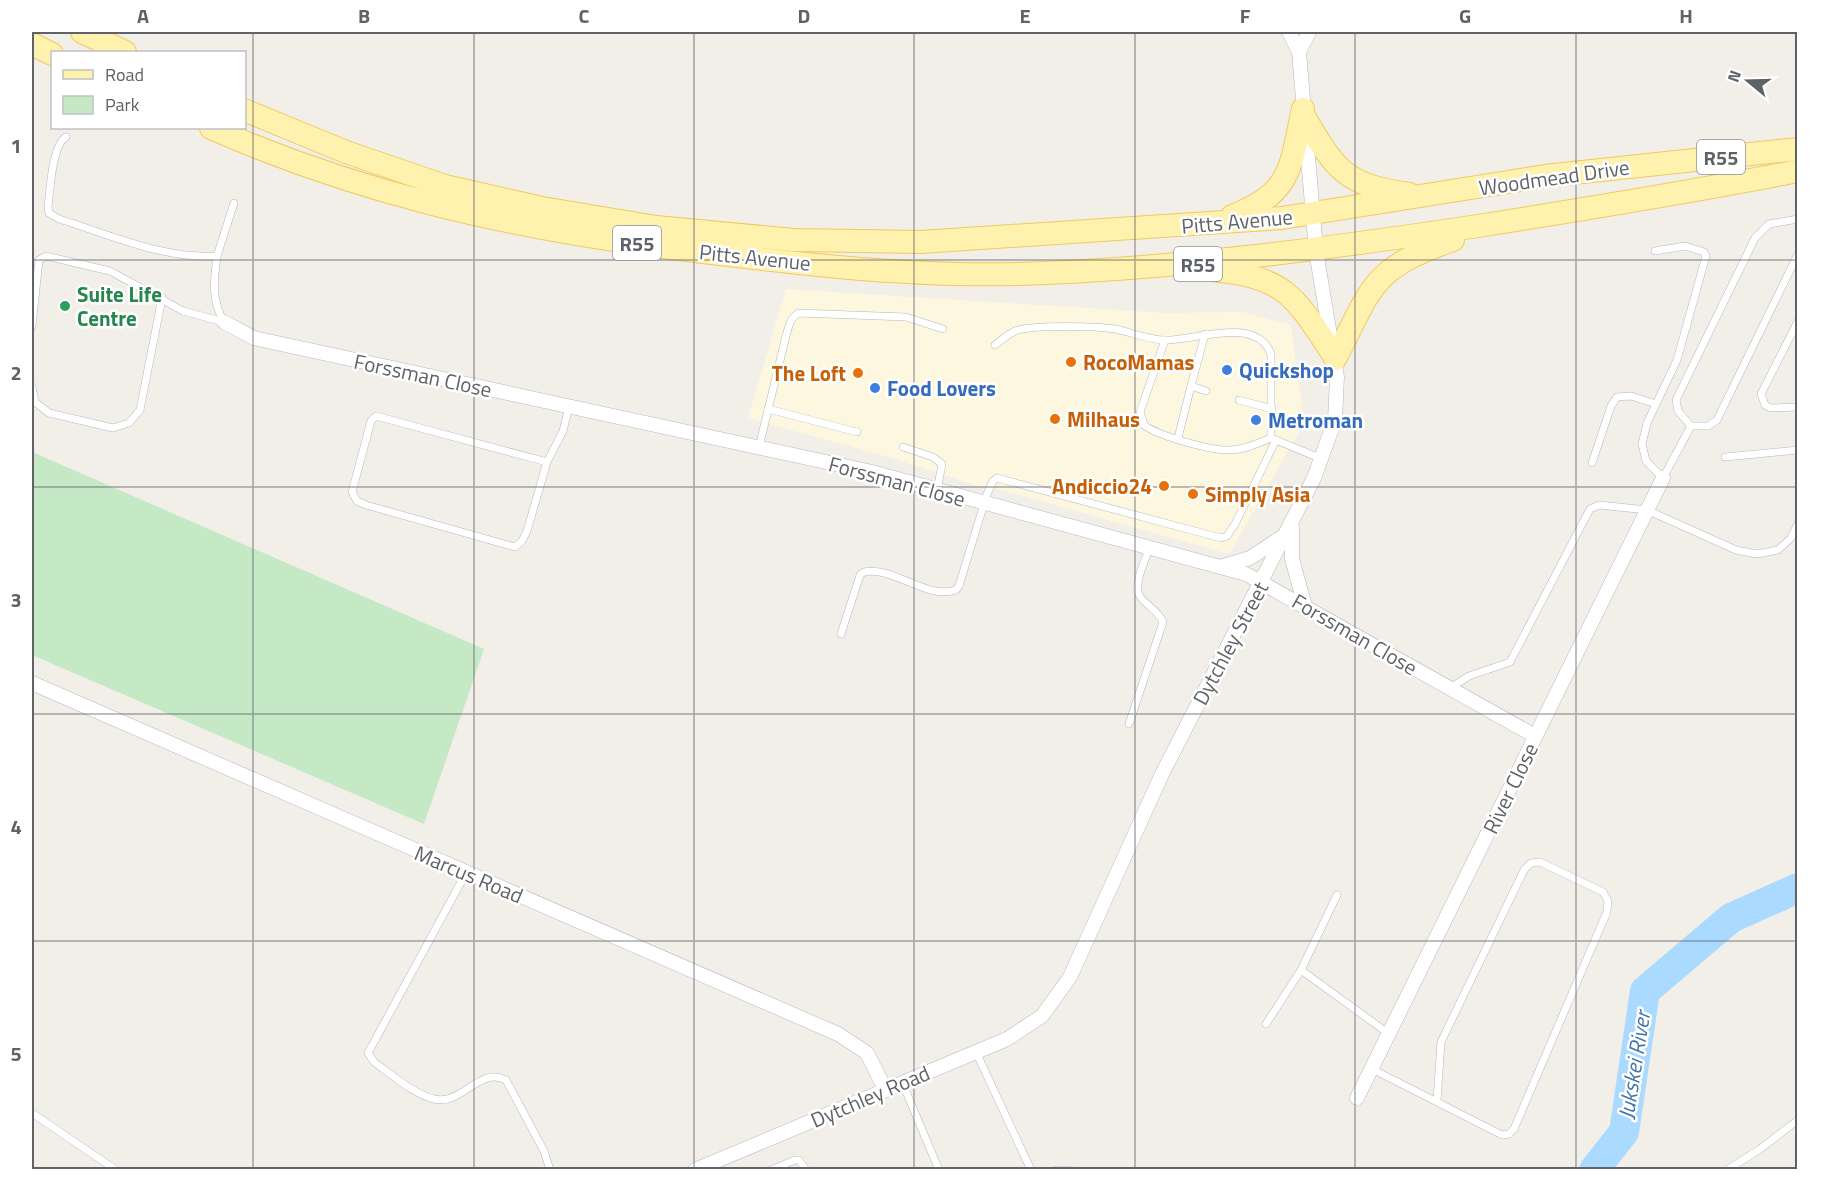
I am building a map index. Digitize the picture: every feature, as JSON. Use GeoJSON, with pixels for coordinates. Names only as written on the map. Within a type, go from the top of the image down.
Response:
{"type":"FeatureCollection","features":[{"type":"Feature","properties":{"kind":"main road"},"geometry":{"type":"LineString","coordinates":[[82,32],[123,51]]}},
{"type":"Feature","properties":{"kind":"main road"},"geometry":{"type":"LineString","coordinates":[[32,44],[51,54]]}},
{"type":"Feature","properties":{"kind":"main road","name":"Pitts Avenue"},"geometry":{"type":"LineString","coordinates":[[246,111],[346,152],[445,186],[542,208],[656,227],[794,240],[921,242],[1211,224],[1312,215]]}},
{"type":"Feature","properties":{"kind":"main road"},"geometry":{"type":"LineString","coordinates":[[1303,113],[1327,155],[1340,170],[1353,180],[1392,192],[1426,196]]}},
{"type":"Feature","properties":{"kind":"main road"},"geometry":{"type":"LineString","coordinates":[[1211,224],[1252,208],[1278,191],[1290,165],[1303,113]]}},
{"type":"Feature","properties":{"kind":"main road","name":"Pitts Avenue"},"geometry":{"type":"LineString","coordinates":[[214,129],[339,178],[445,209],[536,228],[618,241],[833,266],[1016,274],[1167,267],[1316,251]]}},
{"type":"Feature","properties":{"kind":"main road","name":"Woodmead Drive"},"geometry":{"type":"LineString","coordinates":[[1312,215],[1545,176],[1797,149]]}},
{"type":"Feature","properties":{"kind":"main road","name":"Woodmead Drive"},"geometry":{"type":"LineString","coordinates":[[1316,251],[1651,200],[1797,171]]}},
{"type":"Feature","properties":{"kind":"main road"},"geometry":{"type":"LineString","coordinates":[[1335,358],[1363,301],[1382,275],[1414,254],[1508,221]]}},
{"type":"Feature","properties":{"kind":"main road"},"geometry":{"type":"LineString","coordinates":[[1167,267],[1242,272],[1268,280],[1285,290],[1299,304],[1335,358]]}},
{"type":"Feature","properties":{"kind":"street"},"geometry":{"type":"LineString","coordinates":[[1289,32],[1299,52]]}},
{"type":"Feature","properties":{"kind":"street"},"geometry":{"type":"LineString","coordinates":[[1299,52],[1309,32]]}},
{"type":"Feature","properties":{"kind":"street","name":"Dytchley Street"},"geometry":{"type":"LineString","coordinates":[[1042,1016],[1070,977],[1162,774],[1263,582],[1322,459],[1336,409],[1335,358],[1316,251],[1299,52]]}},
{"type":"Feature","properties":{"kind":"street","name":"Forssman Close"},"geometry":{"type":"LineString","coordinates":[[224,322],[254,338],[872,472],[1221,566],[1263,582],[1535,736]]}},
{"type":"Feature","properties":{"kind":"street","name":"River Close"},"geometry":{"type":"LineString","coordinates":[[1357,1098],[1664,478]]}},
{"type":"Feature","properties":{"kind":"street"},"geometry":{"type":"LineString","coordinates":[[1221,566],[1250,558],[1289,528]]}},
{"type":"Feature","properties":{"kind":"street"},"geometry":{"type":"LineString","coordinates":[[1289,528],[1292,560],[1305,606]]}},
{"type":"Feature","properties":{"kind":"street","name":"Marcus Road"},"geometry":{"type":"LineString","coordinates":[[32,683],[856,1043],[874,1063],[885,1089]]}},
{"type":"Feature","properties":{"kind":"street","name":"Dytchley Road"},"geometry":{"type":"LineString","coordinates":[[695,1170],[1007,1039],[1042,1016]]}},
{"type":"Feature","properties":{"kind":"lane"},"geometry":{"type":"LineString","coordinates":[[66,137],[61,140],[56,150],[49,213],[59,219],[167,253],[193,257],[217,256]]}},
{"type":"Feature","properties":{"kind":"lane"},"geometry":{"type":"LineString","coordinates":[[224,322],[216,308],[213,287],[217,256],[234,203]]}},
{"type":"Feature","properties":{"kind":"lane"},"geometry":{"type":"LineString","coordinates":[[1797,219],[1769,224],[1755,238],[1676,400],[1678,411],[1691,426],[1708,426],[1717,420],[1797,254]]}},
{"type":"Feature","properties":{"kind":"lane"},"geometry":{"type":"LineString","coordinates":[[1655,251],[1695,246],[1706,256],[1677,360],[1647,423],[1642,450],[1646,461],[1664,478],[1691,426]]}},
{"type":"Feature","properties":{"kind":"lane"},"geometry":{"type":"LineString","coordinates":[[32,326],[39,260],[46,256],[110,271],[183,311],[224,322]]}},
{"type":"Feature","properties":{"kind":"lane"},"geometry":{"type":"LineString","coordinates":[[32,387],[35,402],[49,413],[113,428],[129,423],[140,410],[162,298]]}},
{"type":"Feature","properties":{"kind":"lane"},"geometry":{"type":"LineString","coordinates":[[759,447],[787,332],[791,320],[798,313],[906,317],[943,329]]}},
{"type":"Feature","properties":{"kind":"lane"},"geometry":{"type":"LineString","coordinates":[[1797,321],[1761,394],[1764,405],[1770,408],[1797,407]]}},
{"type":"Feature","properties":{"kind":"lane"},"geometry":{"type":"LineString","coordinates":[[841,634],[860,575],[864,572],[876,572],[938,591],[956,590],[993,481],[1004,479],[1221,538],[1227,536],[1235,524],[1274,439],[1271,354],[1267,345],[1252,336],[1218,333],[1165,340],[1114,329],[1028,329],[1012,332],[995,345]]}},
{"type":"Feature","properties":{"kind":"lane"},"geometry":{"type":"LineString","coordinates":[[1178,438],[1205,334]]}},
{"type":"Feature","properties":{"kind":"lane"},"geometry":{"type":"LineString","coordinates":[[1165,340],[1140,412],[1140,418],[1148,428],[1229,450],[1274,439],[1322,459]]}},
{"type":"Feature","properties":{"kind":"lane"},"geometry":{"type":"LineString","coordinates":[[1191,386],[1206,391]]}},
{"type":"Feature","properties":{"kind":"lane"},"geometry":{"type":"LineString","coordinates":[[1592,464],[1611,406],[1617,397],[1631,396],[1656,404]]}},
{"type":"Feature","properties":{"kind":"lane"},"geometry":{"type":"LineString","coordinates":[[1239,400],[1272,409]]}},
{"type":"Feature","properties":{"kind":"lane"},"geometry":{"type":"LineString","coordinates":[[547,462],[376,416],[372,421],[352,492],[357,501],[366,505],[515,547],[522,542],[547,462],[563,431],[569,406]]}},
{"type":"Feature","properties":{"kind":"lane"},"geometry":{"type":"LineString","coordinates":[[768,409],[857,432]]}},
{"type":"Feature","properties":{"kind":"lane"},"geometry":{"type":"LineString","coordinates":[[903,447],[933,457],[942,464],[936,491]]}},
{"type":"Feature","properties":{"kind":"lane"},"geometry":{"type":"LineString","coordinates":[[1725,457],[1797,450]]}},
{"type":"Feature","properties":{"kind":"lane"},"geometry":{"type":"LineString","coordinates":[[1450,688],[1469,676],[1510,662],[1590,509],[1599,505],[1647,510],[1736,550],[1757,554],[1778,550],[1791,537],[1797,523]]}},
{"type":"Feature","properties":{"kind":"lane"},"geometry":{"type":"LineString","coordinates":[[1129,724],[1163,622],[1160,615],[1139,597],[1137,589],[1149,548]]}},
{"type":"Feature","properties":{"kind":"lane"},"geometry":{"type":"LineString","coordinates":[[1372,1069],[1502,1135],[1509,1134],[1514,1129],[1607,912],[1608,901],[1604,892],[1540,862],[1531,863],[1524,870],[1440,1042],[1437,1101]]}},
{"type":"Feature","properties":{"kind":"lane"},"geometry":{"type":"LineString","coordinates":[[466,873],[368,1053],[374,1062],[435,1100],[450,1100],[485,1078],[497,1076],[506,1080],[544,1151],[550,1170]]}},
{"type":"Feature","properties":{"kind":"lane"},"geometry":{"type":"LineString","coordinates":[[1266,1024],[1300,970],[1337,895]]}},
{"type":"Feature","properties":{"kind":"lane"},"geometry":{"type":"LineString","coordinates":[[1300,970],[1389,1034]]}},
{"type":"Feature","properties":{"kind":"lane"},"geometry":{"type":"LineString","coordinates":[[976,1052],[1031,1170]]}},
{"type":"Feature","properties":{"kind":"lane"},"geometry":{"type":"LineString","coordinates":[[902,1082],[939,1170]]}},
{"type":"Feature","properties":{"kind":"lane"},"geometry":{"type":"LineString","coordinates":[[32,1113],[116,1170]]}},
{"type":"Feature","properties":{"kind":"lane"},"geometry":{"type":"LineString","coordinates":[[1727,1170],[1760,1149],[1797,1120]]}},
{"type":"Feature","properties":{"kind":"lane"},"geometry":{"type":"LineString","coordinates":[[771,1170],[795,1160],[802,1163],[806,1170]]}},
{"type":"Feature","properties":{"kind":"lane"},"geometry":{"type":"LineString","coordinates":[[1056,1170],[1070,1170]]}},
{"type":"Feature","properties":{"kind":"shaded area"},"geometry":{"type":"Polygon","coordinates":[[[786,289],[1164,313],[1242,312],[1291,325],[1304,423],[1229,554],[1009,492],[974,485],[892,458],[748,418],[786,289]]]}},
{"type":"Feature","properties":{"kind":"green space"},"geometry":{"type":"Polygon","coordinates":[[[32,452],[484,649],[424,824],[32,655],[32,452]]]}},
{"type":"Feature","properties":{"kind":"waterway","name":"Jukskei River"},"geometry":{"type":"LineString","coordinates":[[1594,1170],[1624,1132],[1645,991],[1731,918],[1798,888]]}},
{"type":"Feature","properties":{"kind":"place","name":"Suite Life Centre"},"geometry":{"type":"Point","coordinates":[65,306]}},
{"type":"Feature","properties":{"kind":"place","name":"RocoMamas"},"geometry":{"type":"Point","coordinates":[1071,362]}},
{"type":"Feature","properties":{"kind":"place","name":"Quickshop"},"geometry":{"type":"Point","coordinates":[1227,370]}},
{"type":"Feature","properties":{"kind":"place","name":"The Loft"},"geometry":{"type":"Point","coordinates":[858,373]}},
{"type":"Feature","properties":{"kind":"place","name":"Food Lovers"},"geometry":{"type":"Point","coordinates":[875,388]}},
{"type":"Feature","properties":{"kind":"place","name":"Milhaus"},"geometry":{"type":"Point","coordinates":[1055,419]}},
{"type":"Feature","properties":{"kind":"place","name":"Metroman"},"geometry":{"type":"Point","coordinates":[1256,420]}},
{"type":"Feature","properties":{"kind":"place","name":"Andiccio24"},"geometry":{"type":"Point","coordinates":[1164,486]}},
{"type":"Feature","properties":{"kind":"place","name":"Simply Asia"},"geometry":{"type":"Point","coordinates":[1193,494]}}]}
